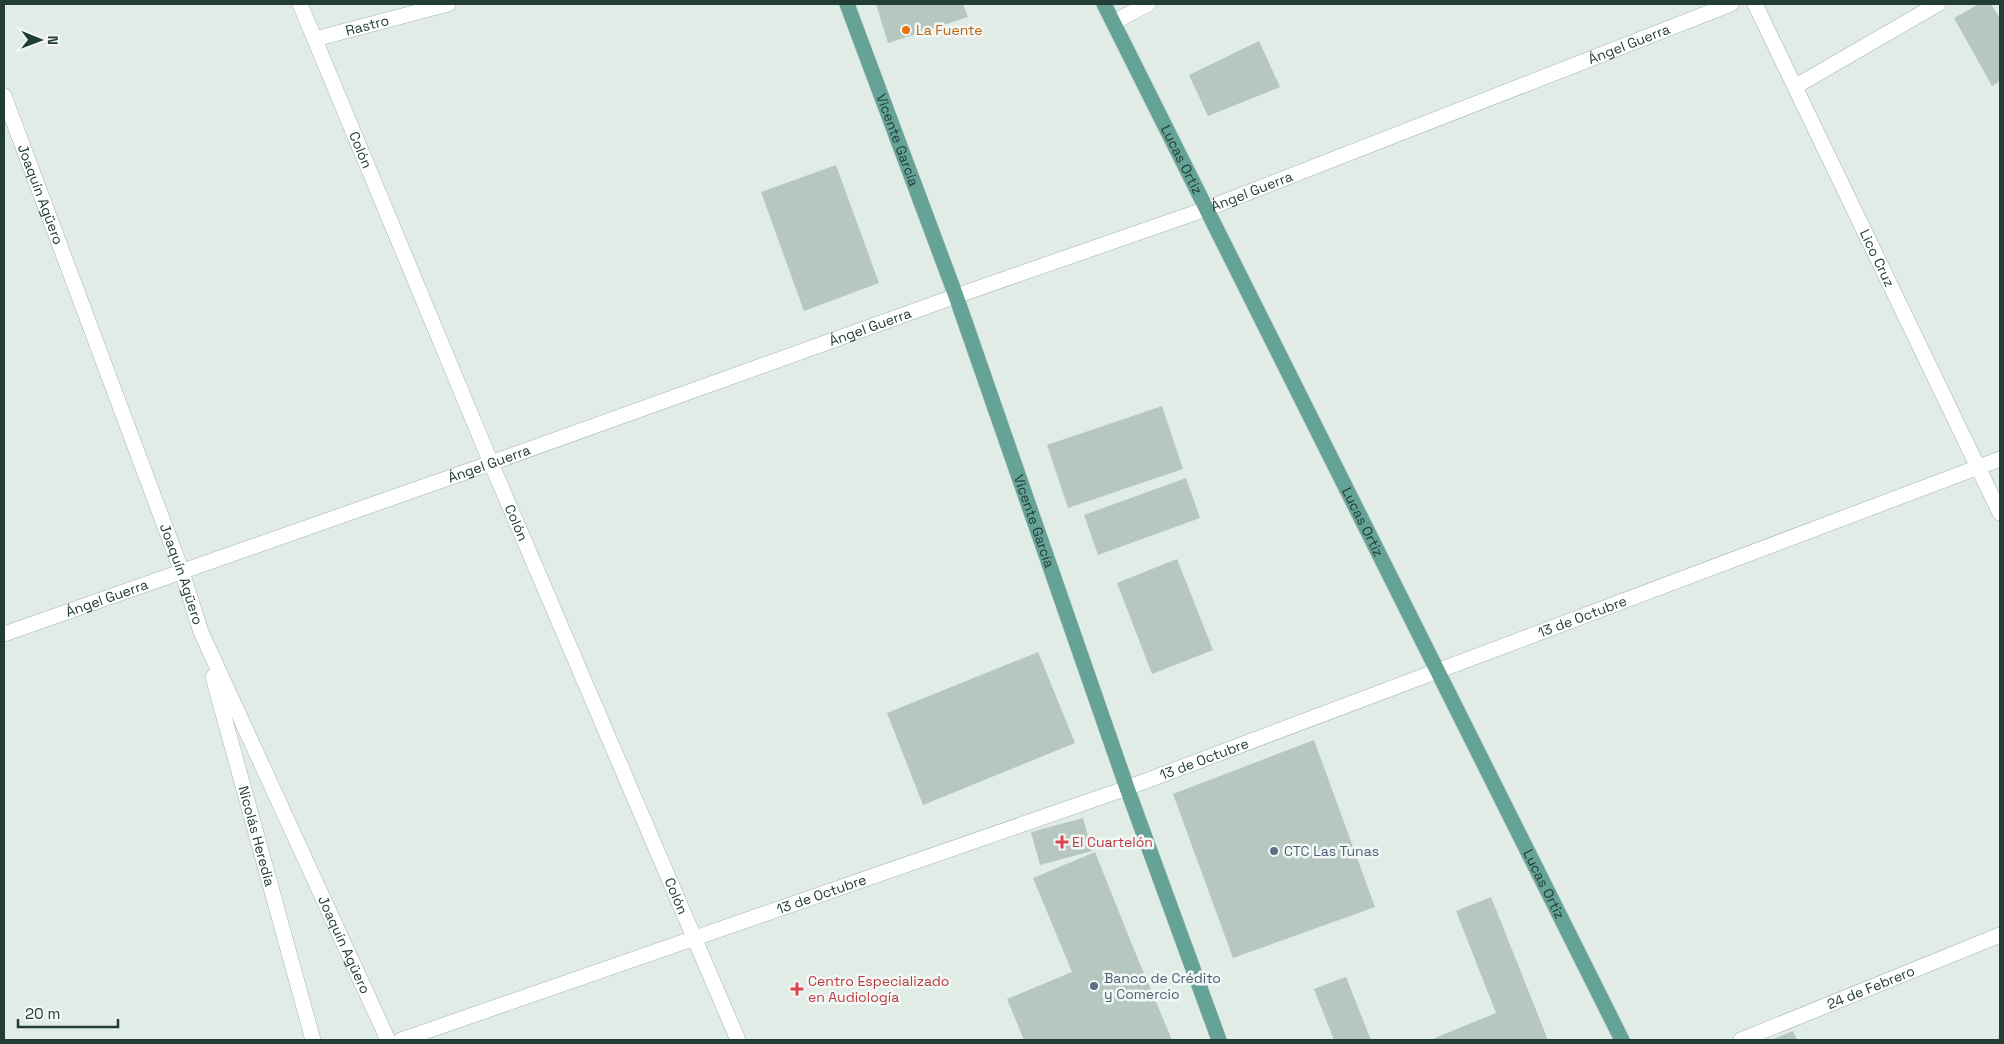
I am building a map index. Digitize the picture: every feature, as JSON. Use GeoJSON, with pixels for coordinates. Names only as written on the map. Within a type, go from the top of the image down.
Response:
{"type":"FeatureCollection","features":[{"type":"Feature","properties":{"kind":"main road","name":"Vicente García"},"geometry":{"type":"LineString","coordinates":[[847,4],[956,296],[1127,788],[1219,1040]]}},
{"type":"Feature","properties":{"kind":"main road","name":"Lucas Ortiz"},"geometry":{"type":"LineString","coordinates":[[1104,4],[1622,1040]]}},
{"type":"Feature","properties":{"kind":"street","name":"Colón"},"geometry":{"type":"LineString","coordinates":[[300,4],[491,463],[738,1040]]}},
{"type":"Feature","properties":{"kind":"street","name":"Rastro"},"geometry":{"type":"LineString","coordinates":[[315,39],[448,4]]}},
{"type":"Feature","properties":{"kind":"street"},"geometry":{"type":"LineString","coordinates":[[1114,22],[1148,4]]}},
{"type":"Feature","properties":{"kind":"street","name":"Ángel Guerra"},"geometry":{"type":"LineString","coordinates":[[4,634],[1206,209],[1731,4]]}},
{"type":"Feature","properties":{"kind":"street","name":"Lico Cruz"},"geometry":{"type":"LineString","coordinates":[[1756,4],[2000,513]]}},
{"type":"Feature","properties":{"kind":"street"},"geometry":{"type":"LineString","coordinates":[[1796,86],[1938,4]]}},
{"type":"Feature","properties":{"kind":"street","name":"Joaquín Agüero"},"geometry":{"type":"LineString","coordinates":[[4,96],[182,572],[201,632],[388,1040]]}},
{"type":"Feature","properties":{"kind":"street","name":"13 de Octubre"},"geometry":{"type":"LineString","coordinates":[[401,1040],[1127,788],[1978,469],[2000,459]]}},
{"type":"Feature","properties":{"kind":"street","name":"Nicolás Heredia"},"geometry":{"type":"LineString","coordinates":[[201,632],[313,1040]]}},
{"type":"Feature","properties":{"kind":"street","name":"24 de Febrero"},"geometry":{"type":"LineString","coordinates":[[1741,1040],[2000,935]]}},
{"type":"Feature","properties":{"kind":"building","name":"La Fuente"},"geometry":{"type":"Polygon","coordinates":[[[876,4],[963,4],[968,17],[888,43],[876,4]]]}},
{"type":"Feature","properties":{"kind":"building"},"geometry":{"type":"Polygon","coordinates":[[[1979,4],[1991,4],[2000,19],[2000,81],[1992,86],[1954,18],[1979,4]]]}},
{"type":"Feature","properties":{"kind":"building"},"geometry":{"type":"Polygon","coordinates":[[[1259,41],[1280,87],[1208,116],[1189,75],[1259,41]]]}},
{"type":"Feature","properties":{"kind":"building"},"geometry":{"type":"Polygon","coordinates":[[[836,165],[879,283],[804,311],[761,192],[836,165]]]}},
{"type":"Feature","properties":{"kind":"building"},"geometry":{"type":"Polygon","coordinates":[[[1162,406],[1183,469],[1068,508],[1047,445],[1162,406]]]}},
{"type":"Feature","properties":{"kind":"building"},"geometry":{"type":"Polygon","coordinates":[[[1186,478],[1200,518],[1098,555],[1084,515],[1186,478]]]}},
{"type":"Feature","properties":{"kind":"building"},"geometry":{"type":"Polygon","coordinates":[[[1177,559],[1213,650],[1152,674],[1117,583],[1177,559]]]}},
{"type":"Feature","properties":{"kind":"building"},"geometry":{"type":"Polygon","coordinates":[[[1038,652],[1075,743],[923,805],[887,713],[1038,652]]]}},
{"type":"Feature","properties":{"kind":"building","name":"CTC Las Tunas"},"geometry":{"type":"Polygon","coordinates":[[[1314,740],[1375,907],[1233,958],[1173,794],[1314,740]]]}},
{"type":"Feature","properties":{"kind":"building","name":"El Cuartelón"},"geometry":{"type":"Polygon","coordinates":[[[1083,818],[1092,851],[1040,865],[1031,832],[1083,818]]]}},
{"type":"Feature","properties":{"kind":"building"},"geometry":{"type":"Polygon","coordinates":[[[1095,852],[1172,1040],[1024,1040],[1007,999],[1072,972],[1033,878],[1095,852]]]}},
{"type":"Feature","properties":{"kind":"building"},"geometry":{"type":"Polygon","coordinates":[[[1491,897],[1548,1040],[1430,1040],[1496,1013],[1456,911],[1491,897]]]}},
{"type":"Feature","properties":{"kind":"building"},"geometry":{"type":"Polygon","coordinates":[[[1346,977],[1371,1040],[1334,1040],[1314,989],[1346,977]]]}},
{"type":"Feature","properties":{"kind":"building"},"geometry":{"type":"Polygon","coordinates":[[[1793,1031],[1797,1040],[1771,1040],[1793,1031]]]}},
{"type":"Feature","properties":{"kind":"place","name":"La Fuente"},"geometry":{"type":"Point","coordinates":[906,30]}},
{"type":"Feature","properties":{"kind":"place","name":"El Cuartelón"},"geometry":{"type":"Point","coordinates":[1062,842]}},
{"type":"Feature","properties":{"kind":"place","name":"CTC Las Tunas"},"geometry":{"type":"Point","coordinates":[1274,851]}},
{"type":"Feature","properties":{"kind":"place","name":"Banco de Crédito y Comercio"},"geometry":{"type":"Point","coordinates":[1094,986]}},
{"type":"Feature","properties":{"kind":"place","name":"Centro Especializado en Audiología"},"geometry":{"type":"Point","coordinates":[797,989]}}]}
